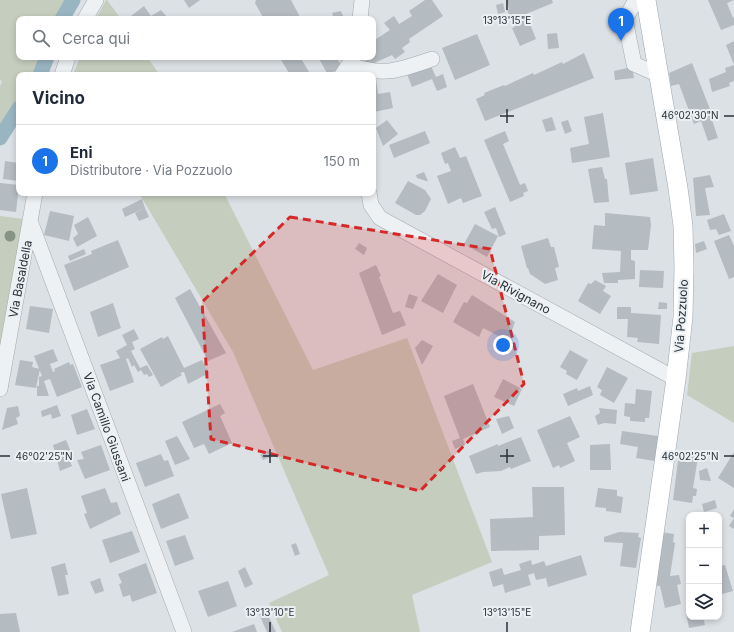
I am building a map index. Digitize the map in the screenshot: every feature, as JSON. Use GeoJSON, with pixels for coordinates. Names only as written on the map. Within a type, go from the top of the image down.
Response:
{"type":"FeatureCollection","features":[{"type":"Feature","properties":{"kind":"main road","name":"Via Pozzuolo"},"geometry":{"type":"LineString","coordinates":[[640,632],[676,379],[683,317],[684,267],[683,226],[678,188],[646,0]]}},
{"type":"Feature","properties":{"kind":"street"},"geometry":{"type":"LineString","coordinates":[[87,16],[96,0]]}},
{"type":"Feature","properties":{"kind":"street"},"geometry":{"type":"LineString","coordinates":[[360,16],[362,0]]}},
{"type":"Feature","properties":{"kind":"street"},"geometry":{"type":"LineString","coordinates":[[636,0],[625,19],[634,64],[659,75]]}},
{"type":"Feature","properties":{"kind":"street"},"geometry":{"type":"LineString","coordinates":[[349,66],[385,72],[397,71],[432,59]]}},
{"type":"Feature","properties":{"kind":"street"},"geometry":{"type":"LineString","coordinates":[[63,72],[67,60]]}},
{"type":"Feature","properties":{"kind":"street","name":"Via Basaldella"},"geometry":{"type":"LineString","coordinates":[[0,389],[35,196]]}},
{"type":"Feature","properties":{"kind":"street","name":"Via Rivignano"},"geometry":{"type":"LineString","coordinates":[[369,196],[371,206],[380,218],[676,379]]}},
{"type":"Feature","properties":{"kind":"street","name":"Via Camillo Giussani"},"geometry":{"type":"LineString","coordinates":[[30,221],[184,632]]}},
{"type":"Feature","properties":{"kind":"highlighted area"},"geometry":{"type":"Polygon","coordinates":[[[290,217],[490,249],[524,384],[420,491],[211,439],[202,302],[290,217]]]}},
{"type":"Feature","properties":{"kind":"green space"},"geometry":{"type":"Polygon","coordinates":[[[0,0],[68,0],[58,16],[16,16],[16,60],[40,60],[35,72],[16,72],[16,105],[0,129],[0,86],[2,81],[0,80],[0,0]]]}},
{"type":"Feature","properties":{"kind":"green space"},"geometry":{"type":"Polygon","coordinates":[[[107,0],[119,16],[98,16],[107,0]]]}},
{"type":"Feature","properties":{"kind":"green space"},"geometry":{"type":"Polygon","coordinates":[[[79,60],[149,60],[158,72],[74,72],[79,60]]]}},
{"type":"Feature","properties":{"kind":"green space"},"geometry":{"type":"Polygon","coordinates":[[[141,196],[226,196],[313,370],[407,338],[492,562],[412,595],[420,632],[282,632],[269,603],[329,575],[233,352],[141,196]]]}},
{"type":"Feature","properties":{"kind":"green space"},"geometry":{"type":"Polygon","coordinates":[[[0,216],[23,219],[0,347],[0,216]]]}},
{"type":"Feature","properties":{"kind":"green space"},"geometry":{"type":"Polygon","coordinates":[[[734,346],[734,423],[687,395],[692,353],[734,346]]]}},
{"type":"Feature","properties":{"kind":"building"},"geometry":{"type":"Polygon","coordinates":[[[184,0],[200,0],[189,8],[184,0]]]}},
{"type":"Feature","properties":{"kind":"building"},"geometry":{"type":"Polygon","coordinates":[[[256,0],[291,0],[299,16],[262,16],[255,3],[256,0]]]}},
{"type":"Feature","properties":{"kind":"building"},"geometry":{"type":"Polygon","coordinates":[[[425,0],[432,0],[443,16],[409,39],[410,42],[402,48],[405,52],[395,59],[392,55],[368,66],[365,60],[376,60],[376,39],[390,30],[384,23],[394,16],[399,24],[412,16],[409,11],[425,0]]]}},
{"type":"Feature","properties":{"kind":"building"},"geometry":{"type":"Polygon","coordinates":[[[506,0],[552,0],[553,3],[526,14],[536,39],[520,46],[512,28],[515,27],[507,10],[509,9],[506,0]]]}},
{"type":"Feature","properties":{"kind":"building"},"geometry":{"type":"Polygon","coordinates":[[[708,0],[734,0],[727,3],[733,18],[734,17],[734,25],[721,30],[708,0]]]}},
{"type":"Feature","properties":{"kind":"building"},"geometry":{"type":"Polygon","coordinates":[[[503,3],[505,12],[498,14],[496,5],[503,3]]]}},
{"type":"Feature","properties":{"kind":"building"},"geometry":{"type":"Polygon","coordinates":[[[144,6],[151,16],[131,16],[144,6]]]}},
{"type":"Feature","properties":{"kind":"building"},"geometry":{"type":"Polygon","coordinates":[[[161,10],[166,16],[151,16],[161,10]]]}},
{"type":"Feature","properties":{"kind":"building"},"geometry":{"type":"Polygon","coordinates":[[[341,11],[343,16],[333,16],[332,13],[341,11]]]}},
{"type":"Feature","properties":{"kind":"building"},"geometry":{"type":"Polygon","coordinates":[[[557,33],[559,48],[548,49],[547,34],[557,33]]]}},
{"type":"Feature","properties":{"kind":"building"},"geometry":{"type":"Polygon","coordinates":[[[477,34],[490,65],[455,80],[442,48],[477,34]]]}},
{"type":"Feature","properties":{"kind":"building"},"geometry":{"type":"Polygon","coordinates":[[[734,41],[734,65],[726,45],[734,41]]]}},
{"type":"Feature","properties":{"kind":"building"},"geometry":{"type":"Polygon","coordinates":[[[584,53],[594,78],[485,121],[476,99],[485,95],[484,93],[504,85],[505,86],[533,73],[534,75],[562,62],[563,64],[584,53]]]}},
{"type":"Feature","properties":{"kind":"building"},"geometry":{"type":"Polygon","coordinates":[[[281,60],[302,60],[309,72],[288,72],[281,60]]]}},
{"type":"Feature","properties":{"kind":"building"},"geometry":{"type":"Polygon","coordinates":[[[320,60],[338,60],[342,67],[333,72],[326,72],[320,60]]]}},
{"type":"Feature","properties":{"kind":"building"},"geometry":{"type":"Polygon","coordinates":[[[692,63],[713,117],[711,117],[718,138],[708,141],[701,121],[694,124],[679,84],[671,86],[669,73],[692,63]]]}},
{"type":"Feature","properties":{"kind":"building"},"geometry":{"type":"Polygon","coordinates":[[[430,64],[436,77],[443,74],[447,87],[437,91],[432,79],[412,87],[407,74],[430,64]]]}},
{"type":"Feature","properties":{"kind":"building"},"geometry":{"type":"Polygon","coordinates":[[[734,65],[734,81],[729,83],[730,86],[712,92],[709,79],[726,72],[725,68],[734,65]]]}},
{"type":"Feature","properties":{"kind":"building"},"geometry":{"type":"Polygon","coordinates":[[[632,67],[634,78],[615,80],[614,71],[632,67]]]}},
{"type":"Feature","properties":{"kind":"building"},"geometry":{"type":"Polygon","coordinates":[[[376,79],[378,94],[390,92],[393,108],[376,112],[376,79]]]}},
{"type":"Feature","properties":{"kind":"building"},"geometry":{"type":"Polygon","coordinates":[[[603,113],[610,157],[572,163],[570,148],[589,144],[584,117],[603,113]]]}},
{"type":"Feature","properties":{"kind":"building"},"geometry":{"type":"Polygon","coordinates":[[[552,117],[556,130],[546,132],[542,120],[552,117]]]}},
{"type":"Feature","properties":{"kind":"building"},"geometry":{"type":"Polygon","coordinates":[[[387,120],[398,134],[383,146],[376,128],[387,120]]]}},
{"type":"Feature","properties":{"kind":"building"},"geometry":{"type":"Polygon","coordinates":[[[568,120],[572,131],[565,134],[561,122],[568,120]]]}},
{"type":"Feature","properties":{"kind":"building"},"geometry":{"type":"Polygon","coordinates":[[[425,131],[430,143],[394,158],[389,145],[425,131]]]}},
{"type":"Feature","properties":{"kind":"building"},"geometry":{"type":"Polygon","coordinates":[[[505,131],[509,141],[503,144],[520,185],[525,183],[528,191],[523,193],[524,196],[510,202],[484,140],[505,131]]]}},
{"type":"Feature","properties":{"kind":"building"},"geometry":{"type":"Polygon","coordinates":[[[455,147],[460,158],[466,156],[482,196],[463,203],[461,198],[448,204],[437,176],[451,171],[448,163],[445,164],[441,153],[455,147]]]}},
{"type":"Feature","properties":{"kind":"building"},"geometry":{"type":"Polygon","coordinates":[[[653,158],[658,191],[630,195],[625,163],[653,158]]]}},
{"type":"Feature","properties":{"kind":"building"},"geometry":{"type":"Polygon","coordinates":[[[5,161],[16,163],[16,181],[3,179],[5,161]]]}},
{"type":"Feature","properties":{"kind":"building"},"geometry":{"type":"Polygon","coordinates":[[[602,167],[605,179],[607,179],[609,202],[594,203],[588,169],[602,167]]]}},
{"type":"Feature","properties":{"kind":"building"},"geometry":{"type":"Polygon","coordinates":[[[424,172],[428,181],[417,178],[416,175],[424,172]]]}},
{"type":"Feature","properties":{"kind":"building"},"geometry":{"type":"Polygon","coordinates":[[[710,175],[714,187],[705,188],[710,215],[696,216],[693,178],[710,175]]]}},
{"type":"Feature","properties":{"kind":"building"},"geometry":{"type":"Polygon","coordinates":[[[408,181],[425,190],[431,199],[425,211],[420,215],[416,215],[395,203],[408,181]]]}},
{"type":"Feature","properties":{"kind":"building"},"geometry":{"type":"Polygon","coordinates":[[[0,183],[16,185],[16,196],[18,196],[16,212],[0,210],[0,183]]]}},
{"type":"Feature","properties":{"kind":"building"},"geometry":{"type":"Polygon","coordinates":[[[142,199],[145,208],[125,217],[122,209],[142,199]]]}},
{"type":"Feature","properties":{"kind":"building"},"geometry":{"type":"Polygon","coordinates":[[[495,207],[506,234],[499,237],[496,228],[492,229],[484,212],[495,207]]]}},
{"type":"Feature","properties":{"kind":"building"},"geometry":{"type":"Polygon","coordinates":[[[145,208],[149,217],[139,221],[135,213],[145,208]]]}},
{"type":"Feature","properties":{"kind":"building"},"geometry":{"type":"Polygon","coordinates":[[[50,211],[74,216],[69,241],[44,235],[50,211]]]}},
{"type":"Feature","properties":{"kind":"building"},"geometry":{"type":"Polygon","coordinates":[[[605,213],[650,217],[651,225],[648,250],[631,250],[631,260],[635,261],[635,279],[618,280],[618,283],[604,283],[602,273],[620,272],[621,251],[592,249],[594,225],[605,226],[605,213]]]}},
{"type":"Feature","properties":{"kind":"building"},"geometry":{"type":"Polygon","coordinates":[[[724,214],[731,231],[719,235],[716,229],[710,230],[707,220],[724,214]]]}},
{"type":"Feature","properties":{"kind":"building"},"geometry":{"type":"Polygon","coordinates":[[[88,217],[97,236],[77,247],[73,238],[78,234],[74,225],[88,217]]]}},
{"type":"Feature","properties":{"kind":"building"},"geometry":{"type":"Polygon","coordinates":[[[475,224],[498,236],[487,257],[464,244],[475,224]]]}},
{"type":"Feature","properties":{"kind":"building"},"geometry":{"type":"Polygon","coordinates":[[[729,235],[734,246],[734,277],[729,279],[714,241],[729,235]]]}},
{"type":"Feature","properties":{"kind":"building"},"geometry":{"type":"Polygon","coordinates":[[[548,238],[551,247],[554,247],[559,267],[555,268],[558,280],[545,284],[530,274],[521,246],[548,238]]]}},
{"type":"Feature","properties":{"kind":"building"},"geometry":{"type":"Polygon","coordinates":[[[118,240],[129,267],[74,291],[64,265],[92,254],[91,251],[118,240]]]}},
{"type":"Feature","properties":{"kind":"building"},"geometry":{"type":"Polygon","coordinates":[[[704,241],[707,249],[696,253],[695,244],[704,241]]]}},
{"type":"Feature","properties":{"kind":"building"},"geometry":{"type":"Polygon","coordinates":[[[359,243],[367,248],[364,255],[355,249],[359,243]]]}},
{"type":"Feature","properties":{"kind":"building"},"geometry":{"type":"Polygon","coordinates":[[[84,249],[86,254],[70,261],[68,256],[84,249]]]}},
{"type":"Feature","properties":{"kind":"building"},"geometry":{"type":"Polygon","coordinates":[[[376,265],[393,313],[400,311],[406,325],[382,335],[359,273],[376,265]]]}},
{"type":"Feature","properties":{"kind":"building"},"geometry":{"type":"Polygon","coordinates":[[[640,270],[664,271],[663,288],[639,287],[640,270]]]}},
{"type":"Feature","properties":{"kind":"building"},"geometry":{"type":"Polygon","coordinates":[[[438,274],[457,285],[443,313],[421,301],[438,274]]]}},
{"type":"Feature","properties":{"kind":"building"},"geometry":{"type":"Polygon","coordinates":[[[595,280],[606,286],[603,291],[611,296],[600,314],[578,301],[588,283],[591,284],[595,280]]]}},
{"type":"Feature","properties":{"kind":"building"},"geometry":{"type":"Polygon","coordinates":[[[190,289],[226,353],[208,361],[175,298],[190,289]]]}},
{"type":"Feature","properties":{"kind":"building"},"geometry":{"type":"Polygon","coordinates":[[[409,294],[418,297],[413,309],[405,307],[409,294]]]}},
{"type":"Feature","properties":{"kind":"building"},"geometry":{"type":"Polygon","coordinates":[[[472,295],[515,322],[508,341],[483,328],[479,337],[453,322],[464,302],[467,303],[472,295]]]}},
{"type":"Feature","properties":{"kind":"building"},"geometry":{"type":"Polygon","coordinates":[[[659,302],[667,303],[667,309],[658,309],[659,302]]]}},
{"type":"Feature","properties":{"kind":"building"},"geometry":{"type":"Polygon","coordinates":[[[113,303],[121,328],[98,337],[90,312],[113,303]]]}},
{"type":"Feature","properties":{"kind":"building"},"geometry":{"type":"Polygon","coordinates":[[[30,306],[53,309],[49,333],[26,329],[30,306]]]}},
{"type":"Feature","properties":{"kind":"building"},"geometry":{"type":"Polygon","coordinates":[[[617,307],[631,307],[631,313],[661,315],[659,344],[637,342],[638,338],[627,337],[628,319],[617,319],[617,307]]]}},
{"type":"Feature","properties":{"kind":"building"},"geometry":{"type":"Polygon","coordinates":[[[134,329],[139,339],[132,342],[135,349],[131,351],[140,368],[147,365],[153,375],[149,377],[147,374],[144,375],[141,370],[138,372],[134,365],[132,367],[128,358],[126,359],[134,382],[110,391],[100,365],[120,358],[116,351],[127,345],[122,335],[134,329]]]}},
{"type":"Feature","properties":{"kind":"building"},"geometry":{"type":"Polygon","coordinates":[[[168,336],[184,368],[202,360],[209,373],[188,384],[184,372],[180,373],[182,375],[161,387],[140,349],[162,337],[163,339],[168,336]]]}},
{"type":"Feature","properties":{"kind":"building"},"geometry":{"type":"Polygon","coordinates":[[[422,340],[433,346],[422,365],[415,348],[422,340]]]}},
{"type":"Feature","properties":{"kind":"building"},"geometry":{"type":"Polygon","coordinates":[[[53,349],[58,361],[50,364],[53,372],[55,371],[54,369],[69,362],[70,365],[73,364],[82,387],[57,397],[50,379],[44,381],[49,396],[37,396],[39,377],[42,376],[34,356],[53,349]]]}},
{"type":"Feature","properties":{"kind":"building"},"geometry":{"type":"Polygon","coordinates":[[[570,350],[588,360],[577,380],[566,374],[567,371],[560,367],[570,350]]]}},
{"type":"Feature","properties":{"kind":"building"},"geometry":{"type":"Polygon","coordinates":[[[20,360],[33,362],[32,367],[40,369],[36,388],[15,385],[20,360]]]}},
{"type":"Feature","properties":{"kind":"building"},"geometry":{"type":"Polygon","coordinates":[[[607,367],[628,378],[614,403],[600,395],[602,390],[597,387],[607,367]]]}},
{"type":"Feature","properties":{"kind":"building"},"geometry":{"type":"Polygon","coordinates":[[[503,379],[522,389],[514,406],[494,397],[503,379]]]}},
{"type":"Feature","properties":{"kind":"building"},"geometry":{"type":"Polygon","coordinates":[[[473,384],[490,427],[463,439],[465,445],[455,449],[452,441],[460,438],[444,396],[473,384]]]}},
{"type":"Feature","properties":{"kind":"building"},"geometry":{"type":"Polygon","coordinates":[[[590,386],[593,395],[568,406],[563,394],[577,388],[578,391],[590,386]]]}},
{"type":"Feature","properties":{"kind":"building"},"geometry":{"type":"Polygon","coordinates":[[[636,389],[652,391],[649,418],[645,418],[645,422],[630,421],[630,417],[624,416],[625,403],[635,404],[636,389]]]}},
{"type":"Feature","properties":{"kind":"building"},"geometry":{"type":"Polygon","coordinates":[[[220,404],[225,413],[220,416],[232,443],[209,454],[204,444],[194,448],[182,422],[220,404]]]}},
{"type":"Feature","properties":{"kind":"building"},"geometry":{"type":"Polygon","coordinates":[[[57,405],[61,416],[52,419],[51,414],[42,417],[41,411],[57,405]]]}},
{"type":"Feature","properties":{"kind":"building"},"geometry":{"type":"Polygon","coordinates":[[[18,406],[20,416],[16,418],[18,424],[2,430],[7,408],[18,406]]]}},
{"type":"Feature","properties":{"kind":"building"},"geometry":{"type":"Polygon","coordinates":[[[599,408],[617,410],[616,424],[604,423],[598,425],[595,416],[600,413],[599,408]]]}},
{"type":"Feature","properties":{"kind":"building"},"geometry":{"type":"Polygon","coordinates":[[[87,409],[95,429],[77,435],[71,415],[87,409]]]}},
{"type":"Feature","properties":{"kind":"building"},"geometry":{"type":"Polygon","coordinates":[[[509,416],[514,428],[502,434],[496,419],[509,416]]]}},
{"type":"Feature","properties":{"kind":"building"},"geometry":{"type":"Polygon","coordinates":[[[570,416],[580,437],[567,443],[575,461],[560,468],[559,465],[553,468],[537,430],[570,416]]]}},
{"type":"Feature","properties":{"kind":"building"},"geometry":{"type":"Polygon","coordinates":[[[622,431],[658,436],[655,461],[636,458],[638,447],[620,444],[622,431]]]}},
{"type":"Feature","properties":{"kind":"building"},"geometry":{"type":"Polygon","coordinates":[[[177,436],[190,459],[175,465],[165,441],[177,436]]]}},
{"type":"Feature","properties":{"kind":"building"},"geometry":{"type":"Polygon","coordinates":[[[521,437],[531,461],[511,469],[510,467],[501,471],[476,474],[469,456],[498,444],[498,446],[521,437]]]}},
{"type":"Feature","properties":{"kind":"building"},"geometry":{"type":"Polygon","coordinates":[[[66,440],[73,457],[69,459],[72,466],[60,471],[53,445],[66,440]]]}},
{"type":"Feature","properties":{"kind":"building"},"geometry":{"type":"Polygon","coordinates":[[[610,444],[611,470],[590,470],[590,445],[610,444]]]}},
{"type":"Feature","properties":{"kind":"building"},"geometry":{"type":"Polygon","coordinates":[[[101,445],[110,470],[85,479],[77,460],[84,459],[81,452],[101,445]]]}},
{"type":"Feature","properties":{"kind":"building"},"geometry":{"type":"Polygon","coordinates":[[[270,450],[272,456],[263,460],[260,455],[270,450]]]}},
{"type":"Feature","properties":{"kind":"building"},"geometry":{"type":"Polygon","coordinates":[[[734,452],[734,488],[718,478],[734,452]]]}},
{"type":"Feature","properties":{"kind":"building"},"geometry":{"type":"Polygon","coordinates":[[[679,453],[698,457],[693,488],[697,489],[696,496],[693,496],[692,503],[673,500],[679,453]]]}},
{"type":"Feature","properties":{"kind":"building"},"geometry":{"type":"Polygon","coordinates":[[[161,454],[164,461],[168,460],[174,476],[145,487],[136,463],[161,454]]]}},
{"type":"Feature","properties":{"kind":"building"},"geometry":{"type":"Polygon","coordinates":[[[707,468],[711,481],[700,480],[699,471],[707,468]]]}},
{"type":"Feature","properties":{"kind":"building"},"geometry":{"type":"Polygon","coordinates":[[[532,487],[564,487],[565,535],[539,536],[539,550],[491,551],[490,519],[533,517],[532,487]]]}},
{"type":"Feature","properties":{"kind":"building"},"geometry":{"type":"Polygon","coordinates":[[[27,488],[37,534],[11,539],[1,494],[27,488]]]}},
{"type":"Feature","properties":{"kind":"building"},"geometry":{"type":"Polygon","coordinates":[[[105,488],[111,503],[117,502],[121,514],[90,529],[84,514],[87,513],[81,496],[105,488]]]}},
{"type":"Feature","properties":{"kind":"building"},"geometry":{"type":"Polygon","coordinates":[[[598,488],[617,490],[617,496],[623,497],[621,513],[606,511],[606,508],[595,507],[598,488]]]}},
{"type":"Feature","properties":{"kind":"building"},"geometry":{"type":"Polygon","coordinates":[[[179,493],[189,518],[161,529],[152,504],[179,493]]]}},
{"type":"Feature","properties":{"kind":"building"},"geometry":{"type":"Polygon","coordinates":[[[715,500],[717,508],[704,512],[702,504],[715,500]]]}},
{"type":"Feature","properties":{"kind":"building"},"geometry":{"type":"Polygon","coordinates":[[[734,509],[734,518],[730,516],[734,509]]]}},
{"type":"Feature","properties":{"kind":"building"},"geometry":{"type":"Polygon","coordinates":[[[734,518],[734,529],[729,526],[734,518]]]}},
{"type":"Feature","properties":{"kind":"building"},"geometry":{"type":"Polygon","coordinates":[[[132,531],[140,552],[110,563],[102,540],[132,531]]]}},
{"type":"Feature","properties":{"kind":"building"},"geometry":{"type":"Polygon","coordinates":[[[619,532],[639,533],[638,537],[641,538],[636,568],[620,566],[623,543],[604,542],[604,537],[619,532]]]}},
{"type":"Feature","properties":{"kind":"building"},"geometry":{"type":"Polygon","coordinates":[[[661,532],[674,534],[673,542],[675,543],[670,576],[679,575],[681,584],[677,585],[681,604],[665,608],[660,586],[653,585],[661,532]]]}},
{"type":"Feature","properties":{"kind":"building"},"geometry":{"type":"Polygon","coordinates":[[[185,535],[194,559],[175,566],[166,541],[185,535]]]}},
{"type":"Feature","properties":{"kind":"building"},"geometry":{"type":"Polygon","coordinates":[[[296,543],[300,554],[295,556],[291,545],[296,543]]]}},
{"type":"Feature","properties":{"kind":"building"},"geometry":{"type":"Polygon","coordinates":[[[581,555],[587,575],[548,587],[546,578],[536,580],[534,573],[528,575],[531,585],[505,593],[503,584],[493,587],[489,572],[502,568],[504,575],[521,570],[519,564],[531,560],[532,565],[544,561],[546,566],[581,555]]]}},
{"type":"Feature","properties":{"kind":"building"},"geometry":{"type":"Polygon","coordinates":[[[65,563],[68,575],[65,575],[69,594],[58,596],[51,567],[65,563]]]}},
{"type":"Feature","properties":{"kind":"building"},"geometry":{"type":"Polygon","coordinates":[[[146,563],[157,593],[132,602],[130,595],[123,597],[119,584],[122,583],[118,574],[146,563]]]}},
{"type":"Feature","properties":{"kind":"building"},"geometry":{"type":"Polygon","coordinates":[[[725,565],[733,591],[722,594],[722,584],[722,566],[725,565]]]}},
{"type":"Feature","properties":{"kind":"building"},"geometry":{"type":"Polygon","coordinates":[[[245,567],[253,584],[245,588],[238,571],[245,567]]]}},
{"type":"Feature","properties":{"kind":"building"},"geometry":{"type":"Polygon","coordinates":[[[100,578],[104,591],[95,594],[90,582],[100,578]]]}},
{"type":"Feature","properties":{"kind":"building"},"geometry":{"type":"Polygon","coordinates":[[[228,581],[237,606],[208,617],[198,591],[228,581]]]}},
{"type":"Feature","properties":{"kind":"building"},"geometry":{"type":"Polygon","coordinates":[[[266,611],[276,632],[267,632],[259,614],[266,611]]]}},
{"type":"Feature","properties":{"kind":"building"},"geometry":{"type":"Polygon","coordinates":[[[16,613],[20,632],[0,632],[0,614],[16,613]]]}},
{"type":"Feature","properties":{"kind":"building"},"geometry":{"type":"Polygon","coordinates":[[[687,620],[704,620],[705,625],[689,628],[687,620]]]}},
{"type":"Feature","properties":{"kind":"building"},"geometry":{"type":"Polygon","coordinates":[[[254,624],[257,632],[232,632],[254,624]]]}},
{"type":"Feature","properties":{"kind":"waterway"},"geometry":{"type":"LineString","coordinates":[[64,16],[73,0]]}},
{"type":"Feature","properties":{"kind":"waterway"},"geometry":{"type":"LineString","coordinates":[[41,72],[46,60]]}},
{"type":"Feature","properties":{"kind":"waterway"},"geometry":{"type":"LineString","coordinates":[[0,138],[16,113]]}},
{"type":"Feature","properties":{"kind":"place","name":"Eni"},"geometry":{"type":"Point","coordinates":[621,41]}}]}
